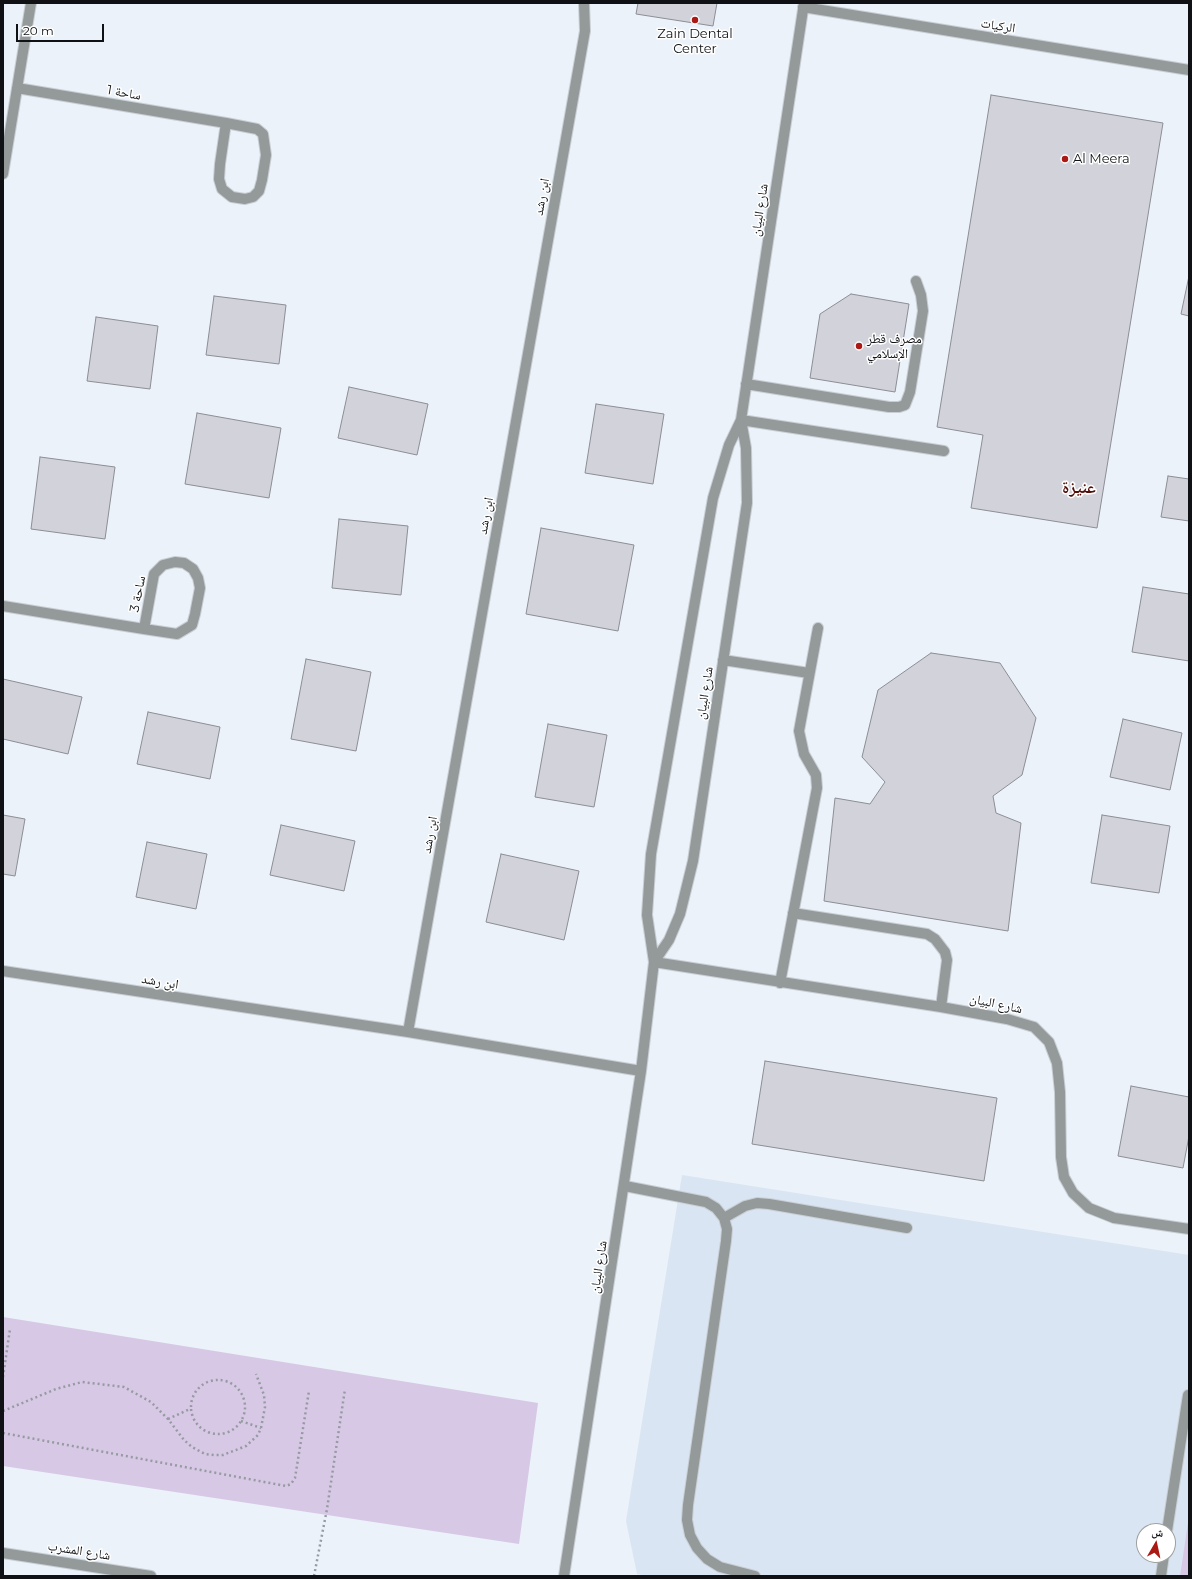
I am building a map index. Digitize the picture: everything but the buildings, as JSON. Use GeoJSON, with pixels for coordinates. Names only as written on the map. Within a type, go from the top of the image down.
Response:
{"type":"FeatureCollection","features":[{"type":"Feature","properties":{"kind":"street"},"geometry":{"type":"LineString","coordinates":[[3,174],[31,3]]}},
{"type":"Feature","properties":{"kind":"street","name":"ابن رشد"},"geometry":{"type":"LineString","coordinates":[[408,1032],[585,31],[584,3]]}},
{"type":"Feature","properties":{"kind":"street","name":"الركيات"},"geometry":{"type":"LineString","coordinates":[[804,5],[1189,70]]}},
{"type":"Feature","properties":{"kind":"street","name":"شارع البيان"},"geometry":{"type":"LineString","coordinates":[[564,1576],[594,1373],[625,1186],[642,1071],[654,962],[647,915],[651,854],[713,498],[730,445],[741,420],[804,5]]}},
{"type":"Feature","properties":{"kind":"street","name":"ساحة 1"},"geometry":{"type":"LineString","coordinates":[[17,88],[257,129],[263,134],[266,155],[259,191],[253,197],[245,199],[232,197],[222,189],[219,179],[226,124]]}},
{"type":"Feature","properties":{"kind":"street"},"geometry":{"type":"LineString","coordinates":[[746,384],[888,407],[899,407],[905,405],[910,392],[922,311],[916,281]]}},
{"type":"Feature","properties":{"kind":"street"},"geometry":{"type":"LineString","coordinates":[[741,420],[944,451]]}},
{"type":"Feature","properties":{"kind":"street","name":"شارع البيان"},"geometry":{"type":"LineString","coordinates":[[654,962],[669,940],[688,888],[693,862],[747,503],[746,448],[741,420]]}},
{"type":"Feature","properties":{"kind":"street","name":"ساحة 3"},"geometry":{"type":"LineString","coordinates":[[3,606],[144,629],[177,634],[192,625],[200,588],[198,578],[193,569],[184,563],[175,562],[163,565],[154,574],[144,629]]}},
{"type":"Feature","properties":{"kind":"street"},"geometry":{"type":"LineString","coordinates":[[780,983],[817,788],[816,775],[804,754],[799,731],[818,628]]}},
{"type":"Feature","properties":{"kind":"street"},"geometry":{"type":"LineString","coordinates":[[723,660],[809,673]]}},
{"type":"Feature","properties":{"kind":"street"},"geometry":{"type":"LineString","coordinates":[[793,913],[927,934],[934,939],[945,952],[947,960],[941,1006]]}},
{"type":"Feature","properties":{"kind":"street","name":"شارع البيان"},"geometry":{"type":"LineString","coordinates":[[654,962],[780,983],[941,1006],[1007,1018],[1034,1027],[1049,1042],[1057,1063],[1060,1092],[1061,1157],[1064,1177],[1073,1193],[1089,1208],[1114,1218],[1189,1229]]}},
{"type":"Feature","properties":{"kind":"street","name":"ابن رشد"},"geometry":{"type":"LineString","coordinates":[[3,971],[408,1032],[642,1071]]}},
{"type":"Feature","properties":{"kind":"street"},"geometry":{"type":"LineString","coordinates":[[625,1186],[706,1202],[716,1208],[724,1218],[727,1229],[726,1241],[687,1520],[690,1535],[697,1548],[708,1559],[720,1567],[755,1576]]}},
{"type":"Feature","properties":{"kind":"street"},"geometry":{"type":"LineString","coordinates":[[724,1218],[745,1206],[757,1203],[907,1228]]}},
{"type":"Feature","properties":{"kind":"street"},"geometry":{"type":"LineString","coordinates":[[1168,1523],[1188,1395]]}},
{"type":"Feature","properties":{"kind":"street","name":"شارع المشرب"},"geometry":{"type":"LineString","coordinates":[[3,1552],[151,1576]]}},
{"type":"Feature","properties":{"kind":"street"},"geometry":{"type":"LineString","coordinates":[[1161,1576],[1163,1563]]}},
{"type":"Feature","properties":{"kind":"path"},"geometry":{"type":"LineString","coordinates":[[3,1377],[10,1329]]}},
{"type":"Feature","properties":{"kind":"path"},"geometry":{"type":"LineString","coordinates":[[3,1411],[56,1389],[82,1382],[124,1387],[151,1402],[168,1419],[184,1440],[205,1454],[214,1456],[246,1446],[258,1435],[261,1428],[265,1407],[264,1395],[256,1374]]}},
{"type":"Feature","properties":{"kind":"path"},"geometry":{"type":"LineString","coordinates":[[219,1379],[236,1386],[242,1394],[245,1403],[245,1412],[241,1421],[228,1432],[220,1434],[212,1434],[197,1425],[190,1409],[193,1395],[201,1384],[210,1380],[219,1379]]}},
{"type":"Feature","properties":{"kind":"path"},"geometry":{"type":"LineString","coordinates":[[314,1576],[327,1509],[345,1389]]}},
{"type":"Feature","properties":{"kind":"path"},"geometry":{"type":"LineString","coordinates":[[3,1433],[286,1486],[291,1484],[295,1478],[309,1391]]}},
{"type":"Feature","properties":{"kind":"path"},"geometry":{"type":"LineString","coordinates":[[168,1419],[190,1409]]}},
{"type":"Feature","properties":{"kind":"path"},"geometry":{"type":"LineString","coordinates":[[241,1421],[261,1428]]}},
{"type":"Feature","properties":{"kind":"shaded area"},"geometry":{"type":"Polygon","coordinates":[[[682,1175],[1189,1255],[1189,1576],[646,1576],[637,1574],[626,1521],[682,1175]]]}},
{"type":"Feature","properties":{"kind":"shaded area"},"geometry":{"type":"Polygon","coordinates":[[[3,1317],[538,1403],[519,1544],[3,1466],[3,1317]]]}},
{"type":"Feature","properties":{"kind":"shaded area"},"geometry":{"type":"Polygon","coordinates":[[[1189,1516],[1189,1576],[1180,1576],[1189,1516]]]}},
{"type":"Feature","properties":{"kind":"place","name":"Zain Dental Center"},"geometry":{"type":"Point","coordinates":[695,20]}},
{"type":"Feature","properties":{"kind":"place","name":"Al Meera"},"geometry":{"type":"Point","coordinates":[1065,159]}},
{"type":"Feature","properties":{"kind":"place","name":"مصرف قطر الإسلامي"},"geometry":{"type":"Point","coordinates":[859,346]}},
{"type":"Feature","properties":{"kind":"district","name":"عنيزة"},"geometry":{"type":"Point","coordinates":[1079,488]}}]}
